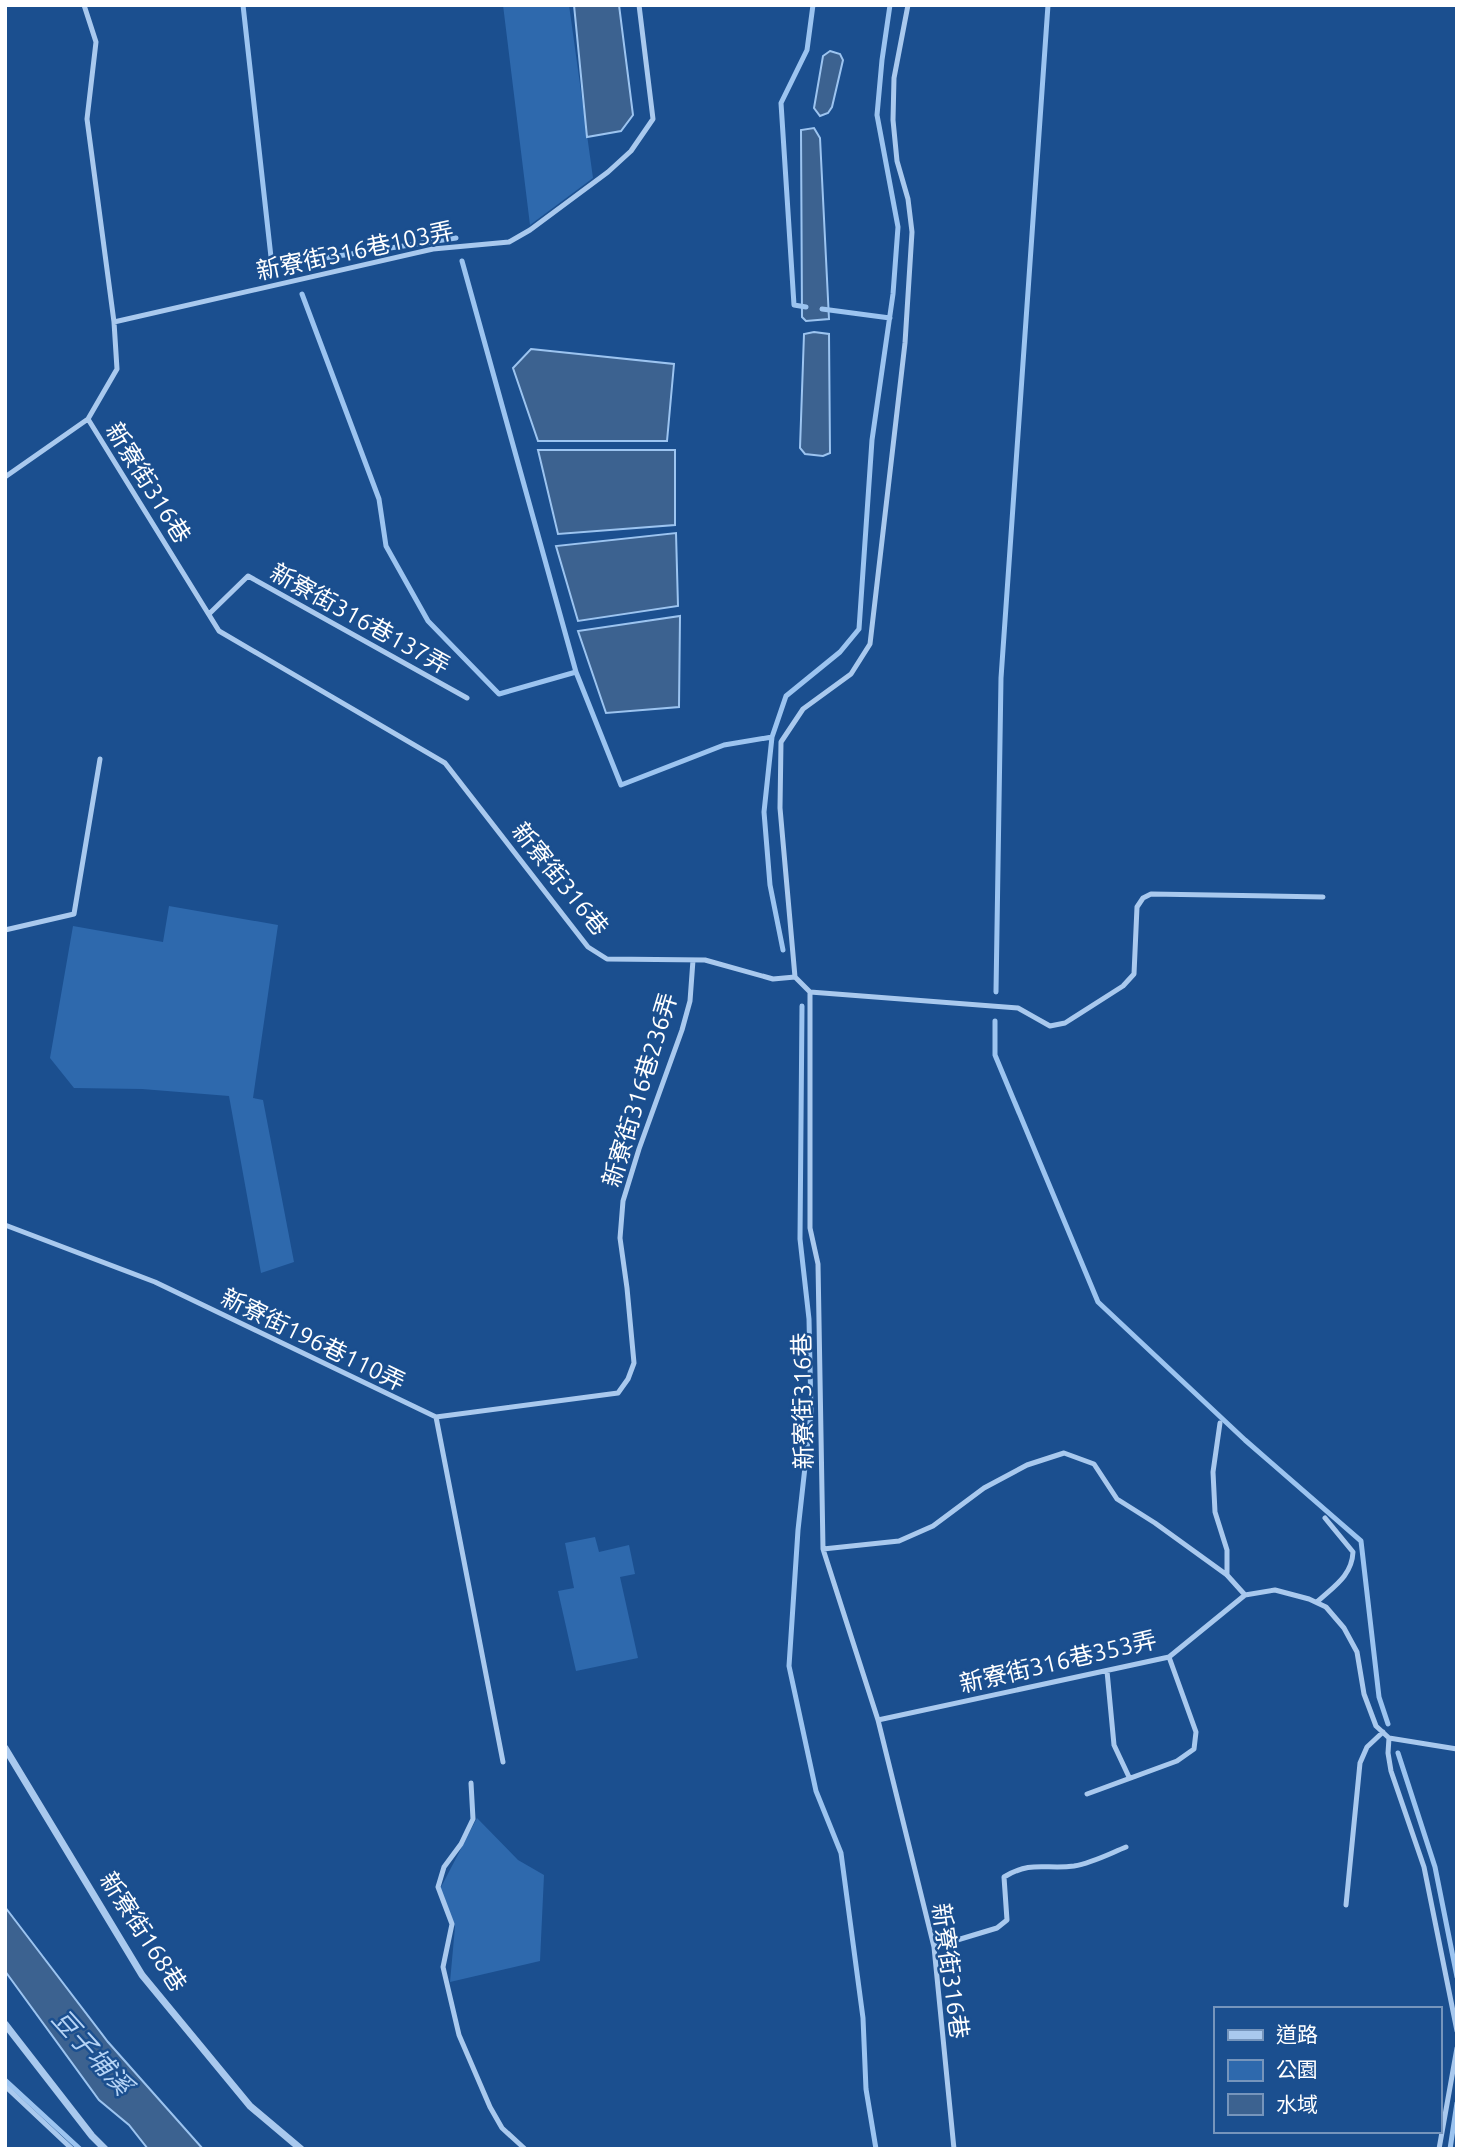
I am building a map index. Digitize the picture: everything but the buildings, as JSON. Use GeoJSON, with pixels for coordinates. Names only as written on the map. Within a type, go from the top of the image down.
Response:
{"type":"FeatureCollection","features":[{"type":"Feature","properties":{"kind":"street","name":"新寮街168巷"},"geometry":{"type":"LineString","coordinates":[[5,1748],[142,1975],[250,2106],[301,2149]]}},
{"type":"Feature","properties":{"kind":"street"},"geometry":{"type":"LineString","coordinates":[[5,2024],[105,2149]]}},
{"type":"Feature","properties":{"kind":"lane","name":"新寮街316巷"},"geometry":{"type":"LineString","coordinates":[[84,5],[96,42],[87,119],[114,323],[117,369],[88,419],[219,631],[444,763],[588,947],[607,959],[705,960],[773,979],[795,977]]}},
{"type":"Feature","properties":{"kind":"lane","name":"新寮街316巷103弄"},"geometry":{"type":"LineString","coordinates":[[114,323],[433,249],[509,242],[530,230],[631,151],[653,119],[639,5]]}},
{"type":"Feature","properties":{"kind":"lane"},"geometry":{"type":"LineString","coordinates":[[908,5],[894,78],[893,120],[897,161],[908,199],[912,232],[905,343],[870,644],[851,674],[803,709],[780,742],[780,808],[795,977],[810,992],[1018,1008],[1050,1026],[1065,1023],[1123,986],[1135,974],[1137,906],[1143,898],[1151,894],[1323,897]]}},
{"type":"Feature","properties":{"kind":"lane"},"geometry":{"type":"LineString","coordinates":[[5,477],[88,419]]}},
{"type":"Feature","properties":{"kind":"lane","name":"新寮街316巷137弄"},"geometry":{"type":"LineString","coordinates":[[209,614],[248,576],[467,698]]}},
{"type":"Feature","properties":{"kind":"lane"},"geometry":{"type":"LineString","coordinates":[[5,930],[74,915],[100,759]]}},
{"type":"Feature","properties":{"kind":"lane","name":"新寮街316巷236弄"},"geometry":{"type":"LineString","coordinates":[[436,1417],[618,1393],[628,1380],[634,1363],[628,1288],[620,1238],[623,1202],[643,1136],[682,1030],[690,1001],[693,960]]}},
{"type":"Feature","properties":{"kind":"lane","name":"新寮街316巷"},"geometry":{"type":"LineString","coordinates":[[810,992],[810,1228],[818,1264],[823,1549],[878,1720],[934,1947],[954,2149]]}},
{"type":"Feature","properties":{"kind":"lane","name":"新寮街196巷110弄"},"geometry":{"type":"LineString","coordinates":[[5,1225],[155,1282],[436,1417]]}},
{"type":"Feature","properties":{"kind":"lane"},"geometry":{"type":"LineString","coordinates":[[436,1417],[503,1762]]}},
{"type":"Feature","properties":{"kind":"lane"},"geometry":{"type":"LineString","coordinates":[[1220,1423],[1213,1472],[1215,1512],[1227,1550],[1227,1575]]}},
{"type":"Feature","properties":{"kind":"lane"},"geometry":{"type":"LineString","coordinates":[[823,1549],[899,1541],[933,1526],[984,1488],[1027,1465],[1064,1452],[1094,1464],[1117,1499],[1227,1575],[1245,1595],[1275,1590],[1326,1607],[1344,1629],[1357,1652],[1364,1694],[1376,1726],[1389,1738],[1457,1749]]}},
{"type":"Feature","properties":{"kind":"lane"},"geometry":{"type":"LineString","coordinates":[[1317,1602],[1347,1575],[1353,1564],[1353,1552],[1325,1518]]}},
{"type":"Feature","properties":{"kind":"lane","name":"新寮街316巷353弄"},"geometry":{"type":"LineString","coordinates":[[878,1720],[1169,1657],[1245,1595]]}},
{"type":"Feature","properties":{"kind":"lane"},"geometry":{"type":"LineString","coordinates":[[1087,1794],[1177,1761],[1194,1749],[1196,1732],[1169,1657]]}},
{"type":"Feature","properties":{"kind":"lane"},"geometry":{"type":"LineString","coordinates":[[1107,1671],[1115,1745],[1129,1777]]}},
{"type":"Feature","properties":{"kind":"lane"},"geometry":{"type":"LineString","coordinates":[[1346,1905],[1360,1763],[1367,1747],[1383,1732]]}},
{"type":"Feature","properties":{"kind":"lane"},"geometry":{"type":"LineString","coordinates":[[1389,1738],[1391,1771],[1424,1867],[1457,2031]]}},
{"type":"Feature","properties":{"kind":"lane"},"geometry":{"type":"LineString","coordinates":[[471,1783],[473,1819],[461,1844],[444,1867],[439,1887],[452,1924],[443,1967],[459,2035],[490,2107],[502,2127],[525,2149]]}},
{"type":"Feature","properties":{"kind":"lane"},"geometry":{"type":"LineString","coordinates":[[934,1947],[996,1928],[1007,1920],[1004,1877],[1019,1868],[1073,1866],[1126,1847]]}},
{"type":"Feature","properties":{"kind":"lane"},"geometry":{"type":"LineString","coordinates":[[1439,2149],[1457,2048]]}},
{"type":"Feature","properties":{"kind":"lane"},"geometry":{"type":"LineString","coordinates":[[5,2087],[72,2148]]}},
{"type":"Feature","properties":{"kind":"green space"},"geometry":{"type":"Polygon","coordinates":[[[503,5],[569,5],[593,178],[530,225],[503,5]]]}},
{"type":"Feature","properties":{"kind":"green space"},"geometry":{"type":"Polygon","coordinates":[[[169,906],[278,925],[253,1098],[263,1100],[294,1262],[261,1273],[229,1096],[142,1089],[74,1088],[50,1058],[73,926],[163,942],[169,906]]]}},
{"type":"Feature","properties":{"kind":"green space"},"geometry":{"type":"Polygon","coordinates":[[[595,1537],[599,1552],[629,1545],[635,1574],[620,1577],[638,1658],[576,1671],[558,1591],[574,1588],[565,1543],[595,1537]]]}},
{"type":"Feature","properties":{"kind":"green space"},"geometry":{"type":"Polygon","coordinates":[[[477,1818],[518,1860],[544,1875],[540,1961],[450,1982],[455,1927],[440,1889],[477,1818]]]}},
{"type":"Feature","properties":{"kind":"water"},"geometry":{"type":"Polygon","coordinates":[[[574,5],[619,5],[633,115],[621,131],[587,137],[574,5]]]}},
{"type":"Feature","properties":{"kind":"water"},"geometry":{"type":"Polygon","coordinates":[[[830,51],[840,54],[843,60],[832,107],[828,113],[820,116],[814,108],[823,56],[830,51]]]}},
{"type":"Feature","properties":{"kind":"water"},"geometry":{"type":"Polygon","coordinates":[[[814,128],[820,138],[829,319],[806,321],[802,317],[801,130],[814,128]]]}},
{"type":"Feature","properties":{"kind":"water"},"geometry":{"type":"Polygon","coordinates":[[[804,334],[829,334],[830,453],[823,456],[805,454],[800,448],[804,334]]]}},
{"type":"Feature","properties":{"kind":"water"},"geometry":{"type":"Polygon","coordinates":[[[531,349],[674,364],[667,441],[538,441],[513,368],[531,349]]]}},
{"type":"Feature","properties":{"kind":"water"},"geometry":{"type":"Polygon","coordinates":[[[538,450],[675,450],[675,525],[558,534],[538,450]]]}},
{"type":"Feature","properties":{"kind":"water"},"geometry":{"type":"Polygon","coordinates":[[[676,533],[678,606],[578,621],[556,546],[676,533]]]}},
{"type":"Feature","properties":{"kind":"water"},"geometry":{"type":"Polygon","coordinates":[[[680,616],[679,707],[606,713],[578,631],[680,616]]]}},
{"type":"Feature","properties":{"kind":"water","name":"豆子埔溪"},"geometry":{"type":"Polygon","coordinates":[[[5,1907],[108,2042],[203,2149],[148,2149],[129,2125],[99,2100],[5,1971],[5,1907]]]}},
{"type":"Feature","properties":{"kind":"waterway"},"geometry":{"type":"LineString","coordinates":[[243,5],[272,266],[456,238]]}},
{"type":"Feature","properties":{"kind":"waterway"},"geometry":{"type":"LineString","coordinates":[[806,307],[794,305],[781,103],[807,50],[813,5]]}},
{"type":"Feature","properties":{"kind":"waterway"},"geometry":{"type":"LineString","coordinates":[[783,950],[770,885],[764,812],[772,737],[786,696],[840,652],[859,629],[872,440],[893,294],[898,227],[877,115],[890,5]]}},
{"type":"Feature","properties":{"kind":"waterway"},"geometry":{"type":"LineString","coordinates":[[996,992],[1001,678],[1048,5]]}},
{"type":"Feature","properties":{"kind":"waterway"},"geometry":{"type":"LineString","coordinates":[[462,261],[576,672]]}},
{"type":"Feature","properties":{"kind":"waterway"},"geometry":{"type":"LineString","coordinates":[[302,294],[379,499],[386,546],[428,621],[499,694],[576,672],[621,785],[724,745],[772,737]]}},
{"type":"Feature","properties":{"kind":"waterway"},"geometry":{"type":"LineString","coordinates":[[822,309],[890,318]]}},
{"type":"Feature","properties":{"kind":"waterway"},"geometry":{"type":"LineString","coordinates":[[802,1006],[800,1239],[809,1319],[811,1413],[798,1530],[789,1666],[816,1791],[841,1853],[863,2018],[866,2089],[876,2149]]}},
{"type":"Feature","properties":{"kind":"waterway"},"geometry":{"type":"LineString","coordinates":[[995,1021],[995,1055],[1098,1302],[1245,1440],[1361,1541],[1379,1697],[1388,1724]]}},
{"type":"Feature","properties":{"kind":"waterway"},"geometry":{"type":"LineString","coordinates":[[1398,1753],[1435,1867],[1457,1977]]}},
{"type":"Feature","properties":{"kind":"waterway"},"geometry":{"type":"LineString","coordinates":[[5,2080],[80,2149]]}},
{"type":"Feature","properties":{"kind":"waterway"},"geometry":{"type":"LineString","coordinates":[[1450,2149],[1457,2103]]}}]}
